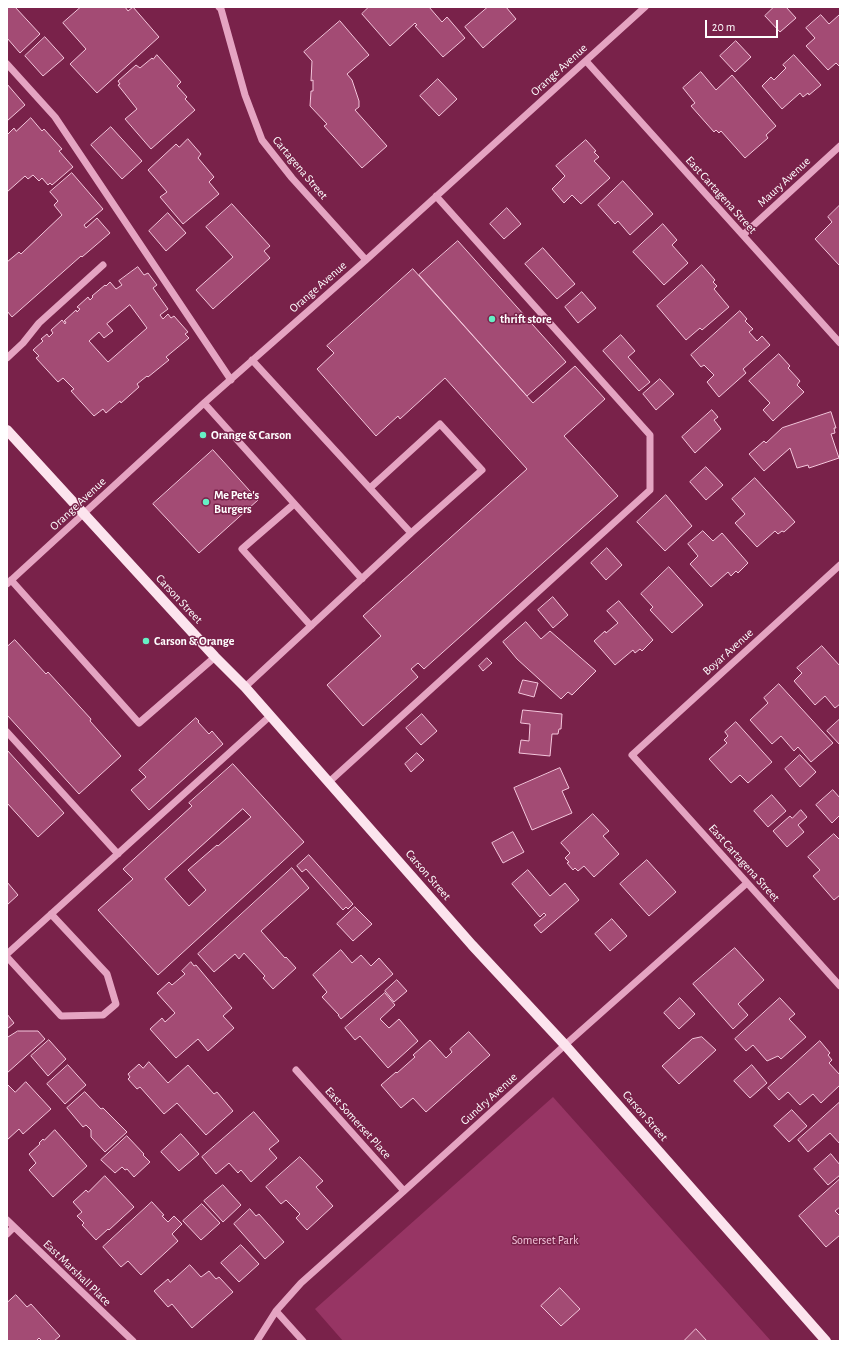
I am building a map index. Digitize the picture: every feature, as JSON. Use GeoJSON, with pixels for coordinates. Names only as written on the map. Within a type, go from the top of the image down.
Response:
{"type":"FeatureCollection","features":[{"type":"Feature","properties":{"kind":"main road","name":"Carson Street"},"geometry":{"type":"LineString","coordinates":[[7,430],[215,657],[245,687],[472,944],[565,1045],[826,1341]]}},
{"type":"Feature","properties":{"kind":"street","name":"Orange Avenue"},"geometry":{"type":"LineString","coordinates":[[9,582],[204,403],[366,260],[646,7]]}},
{"type":"Feature","properties":{"kind":"street","name":"Cartagena Street"},"geometry":{"type":"LineString","coordinates":[[222,8],[245,95],[262,140],[292,178],[366,260]]}},
{"type":"Feature","properties":{"kind":"street","name":"East Cartagena Street"},"geometry":{"type":"LineString","coordinates":[[586,61],[840,343]]}},
{"type":"Feature","properties":{"kind":"street"},"geometry":{"type":"LineString","coordinates":[[7,64],[55,117],[231,380]]}},
{"type":"Feature","properties":{"kind":"street","name":"Maury Avenue"},"geometry":{"type":"LineString","coordinates":[[742,235],[840,146]]}},
{"type":"Feature","properties":{"kind":"street"},"geometry":{"type":"LineString","coordinates":[[329,782],[650,490],[650,435],[436,196]]}},
{"type":"Feature","properties":{"kind":"street"},"geometry":{"type":"LineString","coordinates":[[7,358],[23,343],[39,323],[103,265]]}},
{"type":"Feature","properties":{"kind":"street"},"geometry":{"type":"LineString","coordinates":[[252,360],[411,533]]}},
{"type":"Feature","properties":{"kind":"street"},"geometry":{"type":"LineString","coordinates":[[204,403],[362,579]]}},
{"type":"Feature","properties":{"kind":"street"},"geometry":{"type":"LineString","coordinates":[[245,687],[411,533],[482,470],[440,424],[370,488]]}},
{"type":"Feature","properties":{"kind":"street"},"geometry":{"type":"LineString","coordinates":[[294,504],[242,549],[310,626]]}},
{"type":"Feature","properties":{"kind":"street","name":"Boyar Avenue"},"geometry":{"type":"LineString","coordinates":[[632,755],[840,565]]}},
{"type":"Feature","properties":{"kind":"street"},"geometry":{"type":"LineString","coordinates":[[9,582],[139,723],[215,657]]}},
{"type":"Feature","properties":{"kind":"street"},"geometry":{"type":"LineString","coordinates":[[51,914],[107,974],[116,1004],[103,1015],[60,1016],[7,955],[51,914],[270,716]]}},
{"type":"Feature","properties":{"kind":"street"},"geometry":{"type":"LineString","coordinates":[[7,732],[118,854]]}},
{"type":"Feature","properties":{"kind":"street","name":"East Cartagena Street"},"geometry":{"type":"LineString","coordinates":[[632,755],[839,983]]}},
{"type":"Feature","properties":{"kind":"street","name":"Gundry Avenue"},"geometry":{"type":"LineString","coordinates":[[257,1341],[276,1311],[300,1283],[747,883]]}},
{"type":"Feature","properties":{"kind":"street","name":"East Somerset Place"},"geometry":{"type":"LineString","coordinates":[[296,1070],[404,1191]]}},
{"type":"Feature","properties":{"kind":"street","name":"East Marshall Place"},"geometry":{"type":"LineString","coordinates":[[7,1220],[133,1341]]}},
{"type":"Feature","properties":{"kind":"street"},"geometry":{"type":"LineString","coordinates":[[7,1234],[14,1227]]}},
{"type":"Feature","properties":{"kind":"street"},"geometry":{"type":"LineString","coordinates":[[276,1311],[303,1341]]}},
{"type":"Feature","properties":{"kind":"green space","name":"Somerset Park"},"geometry":{"type":"Polygon","coordinates":[[[553,1097],[771,1341],[343,1341],[315,1309],[553,1097]]]}},
{"type":"Feature","properties":{"kind":"building"},"geometry":{"type":"Polygon","coordinates":[[[7,7],[15,7],[40,34],[20,53],[7,38],[7,7]]]}},
{"type":"Feature","properties":{"kind":"building"},"geometry":{"type":"Polygon","coordinates":[[[81,7],[125,7],[128,11],[133,7],[159,37],[97,93],[70,64],[86,49],[63,23],[81,7]]]}},
{"type":"Feature","properties":{"kind":"building"},"geometry":{"type":"Polygon","coordinates":[[[369,7],[429,7],[442,22],[447,17],[465,38],[443,57],[415,26],[417,25],[415,23],[390,46],[362,14],[369,7]]]}},
{"type":"Feature","properties":{"kind":"building"},"geometry":{"type":"Polygon","coordinates":[[[488,7],[506,7],[516,19],[483,48],[465,27],[488,7]]]}},
{"type":"Feature","properties":{"kind":"building"},"geometry":{"type":"Polygon","coordinates":[[[774,7],[786,7],[796,18],[780,32],[765,16],[774,7]]]}},
{"type":"Feature","properties":{"kind":"building"},"geometry":{"type":"Polygon","coordinates":[[[821,15],[829,24],[839,15],[840,16],[840,65],[839,66],[836,63],[828,70],[806,46],[815,38],[806,28],[821,15]]]}},
{"type":"Feature","properties":{"kind":"building"},"geometry":{"type":"Polygon","coordinates":[[[340,21],[369,55],[347,74],[352,80],[359,101],[359,107],[355,110],[387,146],[362,168],[324,126],[327,124],[310,106],[311,91],[313,91],[313,80],[311,81],[312,61],[304,52],[340,21]]]}},
{"type":"Feature","properties":{"kind":"building"},"geometry":{"type":"Polygon","coordinates":[[[45,37],[64,58],[43,76],[25,56],[45,37]]]}},
{"type":"Feature","properties":{"kind":"building"},"geometry":{"type":"Polygon","coordinates":[[[736,41],[751,57],[735,72],[720,56],[736,41]]]}},
{"type":"Feature","properties":{"kind":"building"},"geometry":{"type":"Polygon","coordinates":[[[157,55],[181,82],[177,86],[187,97],[185,99],[195,110],[151,149],[125,119],[137,109],[118,85],[120,84],[118,81],[136,65],[140,68],[157,55]]]}},
{"type":"Feature","properties":{"kind":"building"},"geometry":{"type":"Polygon","coordinates":[[[794,55],[821,85],[809,95],[808,93],[803,97],[800,93],[782,109],[762,86],[771,77],[774,80],[786,68],[783,65],[794,55]]]}},
{"type":"Feature","properties":{"kind":"building"},"geometry":{"type":"Polygon","coordinates":[[[701,72],[716,90],[732,75],[776,126],[766,135],[768,138],[745,158],[721,131],[719,133],[716,130],[714,132],[691,106],[695,103],[683,88],[701,72]]]}},
{"type":"Feature","properties":{"kind":"building"},"geometry":{"type":"Polygon","coordinates":[[[438,79],[457,99],[439,116],[420,96],[438,79]]]}},
{"type":"Feature","properties":{"kind":"building"},"geometry":{"type":"Polygon","coordinates":[[[7,84],[25,105],[7,121],[7,84]]]}},
{"type":"Feature","properties":{"kind":"building"},"geometry":{"type":"Polygon","coordinates":[[[31,118],[42,131],[44,129],[62,149],[59,151],[73,167],[52,185],[50,183],[48,185],[42,178],[39,181],[33,175],[28,179],[25,176],[7,192],[7,135],[14,128],[16,131],[31,118]]]}},
{"type":"Feature","properties":{"kind":"building"},"geometry":{"type":"Polygon","coordinates":[[[111,127],[142,161],[122,179],[91,145],[111,127]]]}},
{"type":"Feature","properties":{"kind":"building"},"geometry":{"type":"Polygon","coordinates":[[[188,139],[201,154],[198,158],[214,177],[209,182],[219,194],[183,224],[160,197],[167,192],[148,170],[176,144],[179,147],[188,139]]]}},
{"type":"Feature","properties":{"kind":"building"},"geometry":{"type":"Polygon","coordinates":[[[586,140],[596,151],[594,152],[599,157],[594,161],[610,178],[581,204],[572,195],[564,203],[552,189],[565,176],[556,166],[586,140]]]}},
{"type":"Feature","properties":{"kind":"building"},"geometry":{"type":"Polygon","coordinates":[[[72,173],[103,209],[84,225],[86,228],[97,218],[110,233],[82,257],[81,256],[12,317],[7,311],[7,262],[19,252],[21,254],[62,215],[54,205],[58,201],[50,192],[72,173]]]}},
{"type":"Feature","properties":{"kind":"building"},"geometry":{"type":"Polygon","coordinates":[[[623,181],[653,214],[630,235],[618,221],[615,224],[598,205],[623,181]]]}},
{"type":"Feature","properties":{"kind":"building"},"geometry":{"type":"Polygon","coordinates":[[[232,204],[270,246],[264,251],[270,258],[213,309],[196,290],[233,257],[206,227],[232,204]]]}},
{"type":"Feature","properties":{"kind":"building"},"geometry":{"type":"Polygon","coordinates":[[[840,205],[839,265],[815,239],[832,222],[828,217],[840,205]]]}},
{"type":"Feature","properties":{"kind":"building"},"geometry":{"type":"Polygon","coordinates":[[[507,208],[521,224],[504,239],[490,224],[507,208]]]}},
{"type":"Feature","properties":{"kind":"building"},"geometry":{"type":"Polygon","coordinates":[[[168,213],[186,233],[166,251],[149,231],[168,213]]]}},
{"type":"Feature","properties":{"kind":"building"},"geometry":{"type":"Polygon","coordinates":[[[663,224],[677,240],[672,245],[688,263],[664,285],[633,252],[663,224]]]}},
{"type":"Feature","properties":{"kind":"building","name":"thrift store"},"geometry":{"type":"Polygon","coordinates":[[[458,241],[566,362],[527,396],[419,275],[458,241]]]}},
{"type":"Feature","properties":{"kind":"building"},"geometry":{"type":"Polygon","coordinates":[[[543,248],[575,284],[557,299],[525,264],[543,248]]]}},
{"type":"Feature","properties":{"kind":"building"},"geometry":{"type":"Polygon","coordinates":[[[702,265],[715,280],[713,282],[717,286],[714,289],[729,307],[702,330],[700,328],[686,340],[657,306],[702,265]]]}},
{"type":"Feature","properties":{"kind":"building"},"geometry":{"type":"Polygon","coordinates":[[[138,267],[144,275],[148,273],[157,285],[153,288],[168,309],[160,315],[163,319],[168,314],[171,318],[174,316],[188,332],[185,334],[189,338],[166,357],[169,360],[137,384],[139,387],[121,403],[120,401],[106,413],[103,409],[94,416],[71,391],[74,389],[63,378],[58,382],[36,358],[39,356],[33,350],[43,341],[41,339],[47,334],[49,337],[53,333],[51,330],[62,320],[65,324],[66,322],[64,321],[76,310],[77,312],[80,309],[77,307],[88,297],[90,300],[93,297],[92,296],[110,282],[116,289],[122,285],[119,281],[138,267]],[[130,305],[107,324],[113,331],[104,338],[99,332],[89,341],[108,362],[147,328],[130,305]]]}},
{"type":"Feature","properties":{"kind":"building"},"geometry":{"type":"Polygon","coordinates":[[[413,269],[533,403],[575,366],[605,399],[564,436],[618,496],[424,669],[418,663],[411,669],[418,677],[363,726],[327,685],[381,636],[363,616],[527,469],[445,378],[400,419],[398,416],[376,436],[317,369],[334,353],[327,346],[413,269]]]}},
{"type":"Feature","properties":{"kind":"building"},"geometry":{"type":"Polygon","coordinates":[[[582,292],[596,308],[578,323],[565,307],[582,292]]]}},
{"type":"Feature","properties":{"kind":"building"},"geometry":{"type":"Polygon","coordinates":[[[740,311],[747,319],[745,321],[753,329],[749,332],[757,341],[762,336],[770,345],[743,369],[746,373],[719,397],[707,382],[714,375],[704,365],[701,367],[691,355],[740,311]]]}},
{"type":"Feature","properties":{"kind":"building"},"geometry":{"type":"Polygon","coordinates":[[[621,335],[635,351],[628,357],[650,382],[639,391],[603,351],[621,335]]]}},
{"type":"Feature","properties":{"kind":"building"},"geometry":{"type":"Polygon","coordinates":[[[779,354],[790,366],[788,368],[800,381],[797,385],[804,392],[773,421],[763,410],[770,403],[749,381],[779,354]]]}},
{"type":"Feature","properties":{"kind":"building"},"geometry":{"type":"Polygon","coordinates":[[[660,379],[674,394],[656,410],[643,394],[660,379]]]}},
{"type":"Feature","properties":{"kind":"building"},"geometry":{"type":"Polygon","coordinates":[[[712,410],[718,417],[714,420],[721,429],[695,453],[682,437],[712,410]]]}},
{"type":"Feature","properties":{"kind":"building"},"geometry":{"type":"Polygon","coordinates":[[[831,412],[836,428],[834,428],[835,433],[831,434],[839,458],[809,468],[808,465],[797,468],[790,448],[764,471],[749,454],[764,441],[766,443],[782,428],[831,412]]]}},
{"type":"Feature","properties":{"kind":"building","name":"Me Pete's Burgers"},"geometry":{"type":"Polygon","coordinates":[[[213,450],[258,500],[199,553],[153,504],[213,450]]]}},
{"type":"Feature","properties":{"kind":"building"},"geometry":{"type":"Polygon","coordinates":[[[706,467],[723,485],[706,500],[690,482],[706,467]]]}},
{"type":"Feature","properties":{"kind":"building"},"geometry":{"type":"Polygon","coordinates":[[[755,478],[795,522],[784,532],[782,531],[778,534],[775,531],[757,547],[735,523],[745,514],[732,499],[755,478]]]}},
{"type":"Feature","properties":{"kind":"building"},"geometry":{"type":"Polygon","coordinates":[[[666,495],[692,526],[665,551],[637,522],[666,495]]]}},
{"type":"Feature","properties":{"kind":"building"},"geometry":{"type":"Polygon","coordinates":[[[703,531],[713,541],[722,533],[748,563],[738,573],[736,571],[731,576],[728,572],[711,587],[690,564],[698,556],[688,544],[703,531]]]}},
{"type":"Feature","properties":{"kind":"building"},"geometry":{"type":"Polygon","coordinates":[[[607,548],[622,565],[606,580],[591,563],[607,548]]]}},
{"type":"Feature","properties":{"kind":"building"},"geometry":{"type":"Polygon","coordinates":[[[669,567],[703,605],[672,633],[650,610],[653,607],[641,594],[669,567]]]}},
{"type":"Feature","properties":{"kind":"building"},"geometry":{"type":"Polygon","coordinates":[[[553,597],[568,615],[553,628],[538,610],[553,597]]]}},
{"type":"Feature","properties":{"kind":"building"},"geometry":{"type":"Polygon","coordinates":[[[619,601],[653,640],[642,651],[640,649],[635,653],[633,650],[615,665],[594,641],[605,631],[606,633],[618,623],[607,611],[619,601]]]}},
{"type":"Feature","properties":{"kind":"building"},"geometry":{"type":"Polygon","coordinates":[[[526,622],[541,639],[550,631],[596,671],[572,695],[568,692],[561,699],[517,659],[503,642],[526,622]]]}},
{"type":"Feature","properties":{"kind":"building"},"geometry":{"type":"Polygon","coordinates":[[[15,640],[46,674],[48,672],[91,719],[90,721],[121,756],[79,794],[7,715],[7,647],[15,640]]]}},
{"type":"Feature","properties":{"kind":"building"},"geometry":{"type":"Polygon","coordinates":[[[822,646],[840,666],[840,704],[835,708],[825,696],[815,705],[794,681],[802,673],[797,668],[822,646]]]}},
{"type":"Feature","properties":{"kind":"building"},"geometry":{"type":"Polygon","coordinates":[[[487,658],[492,663],[483,671],[479,666],[487,658]]]}},
{"type":"Feature","properties":{"kind":"building"},"geometry":{"type":"Polygon","coordinates":[[[523,680],[538,683],[534,697],[519,693],[523,680]]]}},
{"type":"Feature","properties":{"kind":"building"},"geometry":{"type":"Polygon","coordinates":[[[779,684],[833,743],[811,762],[798,747],[794,751],[781,736],[772,744],[750,720],[768,703],[764,698],[779,684]]]}},
{"type":"Feature","properties":{"kind":"building"},"geometry":{"type":"Polygon","coordinates":[[[523,710],[562,714],[561,729],[559,729],[558,734],[552,734],[550,756],[519,753],[521,740],[529,741],[530,724],[521,723],[523,710]]]}},
{"type":"Feature","properties":{"kind":"building"},"geometry":{"type":"Polygon","coordinates":[[[422,714],[437,731],[421,745],[406,728],[422,714]]]}},
{"type":"Feature","properties":{"kind":"building"},"geometry":{"type":"Polygon","coordinates":[[[196,718],[209,734],[212,731],[223,744],[149,810],[131,790],[146,777],[139,770],[196,718]]]}},
{"type":"Feature","properties":{"kind":"building"},"geometry":{"type":"Polygon","coordinates":[[[840,719],[840,745],[827,731],[840,719]]]}},
{"type":"Feature","properties":{"kind":"building"},"geometry":{"type":"Polygon","coordinates":[[[736,722],[772,762],[748,783],[740,775],[731,783],[709,759],[727,743],[724,740],[728,736],[725,732],[736,722]]]}},
{"type":"Feature","properties":{"kind":"building"},"geometry":{"type":"Polygon","coordinates":[[[7,750],[64,813],[38,837],[7,803],[7,750]]]}},
{"type":"Feature","properties":{"kind":"building"},"geometry":{"type":"Polygon","coordinates":[[[417,753],[424,760],[411,772],[405,764],[417,753]]]}},
{"type":"Feature","properties":{"kind":"building"},"geometry":{"type":"Polygon","coordinates":[[[800,755],[816,772],[800,787],[785,769],[800,755]]]}},
{"type":"Feature","properties":{"kind":"building"},"geometry":{"type":"Polygon","coordinates":[[[233,764],[304,842],[158,975],[98,910],[133,879],[123,869],[192,806],[189,803],[233,764]],[[243,809],[165,879],[189,906],[206,890],[188,870],[251,817],[243,809]]]}},
{"type":"Feature","properties":{"kind":"building"},"geometry":{"type":"Polygon","coordinates":[[[560,768],[569,788],[562,791],[572,813],[532,830],[514,788],[560,768]]]}},
{"type":"Feature","properties":{"kind":"building"},"geometry":{"type":"Polygon","coordinates":[[[833,790],[840,798],[840,815],[832,823],[816,805],[833,790]]]}},
{"type":"Feature","properties":{"kind":"building"},"geometry":{"type":"Polygon","coordinates":[[[772,795],[786,811],[768,827],[754,811],[772,795]]]}},
{"type":"Feature","properties":{"kind":"building"},"geometry":{"type":"Polygon","coordinates":[[[801,810],[807,817],[798,825],[804,832],[787,847],[773,831],[790,816],[792,818],[801,810]]]}},
{"type":"Feature","properties":{"kind":"building"},"geometry":{"type":"Polygon","coordinates":[[[593,814],[609,831],[603,836],[619,854],[594,877],[584,866],[578,871],[575,868],[573,870],[565,858],[570,853],[561,843],[593,814]]]}},
{"type":"Feature","properties":{"kind":"building"},"geometry":{"type":"Polygon","coordinates":[[[513,832],[524,852],[503,863],[492,843],[513,832]]]}},
{"type":"Feature","properties":{"kind":"building"},"geometry":{"type":"Polygon","coordinates":[[[834,834],[840,840],[840,895],[834,900],[813,876],[820,870],[808,857],[834,834]]]}},
{"type":"Feature","properties":{"kind":"building"},"geometry":{"type":"Polygon","coordinates":[[[309,855],[353,904],[348,909],[346,907],[343,910],[306,869],[302,872],[297,866],[309,855]]]}},
{"type":"Feature","properties":{"kind":"building"},"geometry":{"type":"Polygon","coordinates":[[[647,860],[676,892],[649,916],[620,884],[647,860]]]}},
{"type":"Feature","properties":{"kind":"building"},"geometry":{"type":"Polygon","coordinates":[[[292,868],[309,888],[261,931],[296,968],[273,989],[263,978],[265,976],[244,953],[239,959],[235,954],[214,972],[198,954],[292,868]]]}},
{"type":"Feature","properties":{"kind":"building"},"geometry":{"type":"Polygon","coordinates":[[[528,870],[550,896],[565,883],[579,900],[541,933],[534,925],[546,915],[544,913],[540,917],[512,884],[528,870]]]}},
{"type":"Feature","properties":{"kind":"building"},"geometry":{"type":"Polygon","coordinates":[[[7,882],[18,895],[7,905],[7,882]]]}},
{"type":"Feature","properties":{"kind":"building"},"geometry":{"type":"Polygon","coordinates":[[[355,907],[372,924],[353,941],[337,924],[355,907]]]}},
{"type":"Feature","properties":{"kind":"building"},"geometry":{"type":"Polygon","coordinates":[[[612,919],[627,936],[610,951],[595,934],[612,919]]]}},
{"type":"Feature","properties":{"kind":"building"},"geometry":{"type":"Polygon","coordinates":[[[735,948],[764,980],[738,1004],[748,1015],[733,1029],[693,984],[735,948]]]}},
{"type":"Feature","properties":{"kind":"building"},"geometry":{"type":"Polygon","coordinates":[[[341,950],[352,963],[361,955],[371,966],[379,958],[393,974],[341,1019],[322,997],[327,992],[313,975],[341,950]]]}},
{"type":"Feature","properties":{"kind":"building"},"geometry":{"type":"Polygon","coordinates":[[[191,962],[194,966],[196,965],[232,1008],[223,1016],[234,1028],[208,1051],[198,1039],[176,1058],[150,1029],[162,1018],[165,1022],[175,1013],[157,993],[169,982],[172,985],[185,974],[182,971],[191,962]]]}},
{"type":"Feature","properties":{"kind":"building"},"geometry":{"type":"Polygon","coordinates":[[[397,980],[407,991],[394,1002],[385,991],[397,980]]]}},
{"type":"Feature","properties":{"kind":"building"},"geometry":{"type":"Polygon","coordinates":[[[385,993],[395,1005],[380,1019],[389,1028],[399,1019],[418,1041],[388,1068],[360,1036],[355,1040],[345,1028],[385,993]]]}},
{"type":"Feature","properties":{"kind":"building"},"geometry":{"type":"Polygon","coordinates":[[[680,998],[695,1014],[679,1029],[664,1013],[680,998]]]}},
{"type":"Feature","properties":{"kind":"building"},"geometry":{"type":"Polygon","coordinates":[[[780,998],[795,1014],[789,1019],[806,1037],[781,1059],[778,1056],[767,1061],[753,1045],[746,1051],[735,1039],[780,998]]]}},
{"type":"Feature","properties":{"kind":"building"},"geometry":{"type":"Polygon","coordinates":[[[7,1014],[14,1023],[7,1029],[7,1014]]]}},
{"type":"Feature","properties":{"kind":"building"},"geometry":{"type":"Polygon","coordinates":[[[18,1031],[38,1031],[45,1039],[7,1073],[7,1038],[18,1031]]]}},
{"type":"Feature","properties":{"kind":"building"},"geometry":{"type":"Polygon","coordinates":[[[469,1032],[490,1055],[426,1112],[413,1098],[401,1108],[381,1085],[415,1057],[413,1055],[430,1040],[446,1058],[452,1052],[450,1049],[469,1032]]]}},
{"type":"Feature","properties":{"kind":"building"},"geometry":{"type":"Polygon","coordinates":[[[702,1037],[716,1050],[679,1084],[662,1066],[692,1039],[702,1037]]]}},
{"type":"Feature","properties":{"kind":"building"},"geometry":{"type":"Polygon","coordinates":[[[49,1040],[66,1059],[48,1076],[31,1056],[49,1040]]]}},
{"type":"Feature","properties":{"kind":"building"},"geometry":{"type":"Polygon","coordinates":[[[820,1041],[830,1053],[828,1055],[832,1060],[829,1063],[840,1075],[840,1085],[821,1103],[813,1094],[800,1105],[788,1092],[779,1100],[768,1088],[820,1041]]]}},
{"type":"Feature","properties":{"kind":"building"},"geometry":{"type":"Polygon","coordinates":[[[149,1062],[168,1083],[188,1065],[214,1094],[217,1092],[233,1111],[206,1135],[177,1103],[164,1114],[140,1087],[137,1089],[128,1079],[130,1077],[128,1074],[139,1064],[143,1068],[149,1062]]]}},
{"type":"Feature","properties":{"kind":"building"},"geometry":{"type":"Polygon","coordinates":[[[68,1065],[86,1085],[65,1104],[47,1084],[68,1065]]]}},
{"type":"Feature","properties":{"kind":"building"},"geometry":{"type":"Polygon","coordinates":[[[752,1065],[767,1083],[750,1098],[734,1081],[752,1065]]]}},
{"type":"Feature","properties":{"kind":"building"},"geometry":{"type":"Polygon","coordinates":[[[26,1082],[51,1109],[23,1134],[19,1129],[7,1140],[7,1084],[15,1092],[26,1082]]]}},
{"type":"Feature","properties":{"kind":"building"},"geometry":{"type":"Polygon","coordinates":[[[85,1092],[101,1109],[103,1108],[127,1132],[105,1152],[91,1137],[91,1130],[86,1125],[83,1127],[67,1108],[85,1092]]]}},
{"type":"Feature","properties":{"kind":"building"},"geometry":{"type":"Polygon","coordinates":[[[840,1102],[840,1144],[830,1133],[808,1152],[798,1140],[840,1102]]]}},
{"type":"Feature","properties":{"kind":"building"},"geometry":{"type":"Polygon","coordinates":[[[792,1110],[807,1126],[789,1142],[774,1126],[792,1110]]]}},
{"type":"Feature","properties":{"kind":"building"},"geometry":{"type":"Polygon","coordinates":[[[254,1112],[279,1141],[269,1149],[277,1158],[251,1182],[241,1170],[238,1173],[229,1163],[216,1174],[202,1157],[254,1112]]]}},
{"type":"Feature","properties":{"kind":"building"},"geometry":{"type":"Polygon","coordinates":[[[55,1130],[87,1166],[53,1197],[29,1170],[36,1163],[29,1154],[40,1144],[39,1143],[43,1139],[44,1140],[55,1130]]]}},
{"type":"Feature","properties":{"kind":"building"},"geometry":{"type":"Polygon","coordinates":[[[181,1134],[199,1154],[179,1171],[161,1152],[181,1134]]]}},
{"type":"Feature","properties":{"kind":"building"},"geometry":{"type":"Polygon","coordinates":[[[127,1136],[150,1162],[134,1177],[127,1169],[125,1170],[122,1167],[115,1173],[101,1160],[127,1136]]]}},
{"type":"Feature","properties":{"kind":"building"},"geometry":{"type":"Polygon","coordinates":[[[831,1154],[840,1165],[840,1175],[828,1185],[814,1169],[831,1154]]]}},
{"type":"Feature","properties":{"kind":"building"},"geometry":{"type":"Polygon","coordinates":[[[300,1157],[323,1181],[316,1187],[333,1206],[307,1230],[296,1218],[300,1214],[286,1200],[281,1204],[266,1187],[300,1157]]]}},
{"type":"Feature","properties":{"kind":"building"},"geometry":{"type":"Polygon","coordinates":[[[105,1176],[134,1207],[96,1240],[82,1225],[84,1223],[77,1216],[82,1212],[73,1202],[86,1190],[88,1192],[105,1176]]]}},
{"type":"Feature","properties":{"kind":"building"},"geometry":{"type":"Polygon","coordinates":[[[840,1179],[840,1207],[835,1211],[840,1216],[840,1235],[826,1247],[799,1216],[840,1179]]]}},
{"type":"Feature","properties":{"kind":"building"},"geometry":{"type":"Polygon","coordinates":[[[223,1185],[241,1205],[223,1222],[204,1201],[223,1185]]]}},
{"type":"Feature","properties":{"kind":"building"},"geometry":{"type":"Polygon","coordinates":[[[152,1202],[164,1215],[162,1216],[168,1222],[174,1216],[182,1224],[172,1234],[178,1241],[141,1275],[128,1261],[121,1267],[103,1247],[152,1202]]]}},
{"type":"Feature","properties":{"kind":"building"},"geometry":{"type":"Polygon","coordinates":[[[202,1204],[220,1223],[201,1240],[183,1221],[202,1204]]]}},
{"type":"Feature","properties":{"kind":"building"},"geometry":{"type":"Polygon","coordinates":[[[250,1209],[256,1216],[259,1214],[284,1242],[265,1259],[234,1224],[250,1209]]]}},
{"type":"Feature","properties":{"kind":"building"},"geometry":{"type":"Polygon","coordinates":[[[241,1245],[259,1264],[239,1282],[221,1263],[241,1245]]]}},
{"type":"Feature","properties":{"kind":"building"},"geometry":{"type":"Polygon","coordinates":[[[190,1265],[201,1277],[209,1271],[216,1279],[219,1277],[233,1292],[192,1328],[172,1304],[168,1307],[154,1291],[168,1279],[170,1282],[190,1265]]]}},
{"type":"Feature","properties":{"kind":"building"},"geometry":{"type":"Polygon","coordinates":[[[560,1288],[580,1309],[561,1326],[541,1306],[560,1288]]]}},
{"type":"Feature","properties":{"kind":"building"},"geometry":{"type":"Polygon","coordinates":[[[16,1295],[27,1307],[31,1304],[60,1336],[54,1341],[42,1341],[39,1338],[36,1341],[7,1341],[7,1303],[16,1295]]]}},
{"type":"Feature","properties":{"kind":"building"},"geometry":{"type":"Polygon","coordinates":[[[696,1329],[707,1341],[684,1341],[696,1329]]]}},
{"type":"Feature","properties":{"kind":"place","name":"thrift store"},"geometry":{"type":"Point","coordinates":[492,319]}},
{"type":"Feature","properties":{"kind":"place","name":"Orange & Carson"},"geometry":{"type":"Point","coordinates":[203,435]}},
{"type":"Feature","properties":{"kind":"place","name":"Me Pete's Burgers"},"geometry":{"type":"Point","coordinates":[206,502]}},
{"type":"Feature","properties":{"kind":"place","name":"Carson & Orange"},"geometry":{"type":"Point","coordinates":[146,641]}}]}
